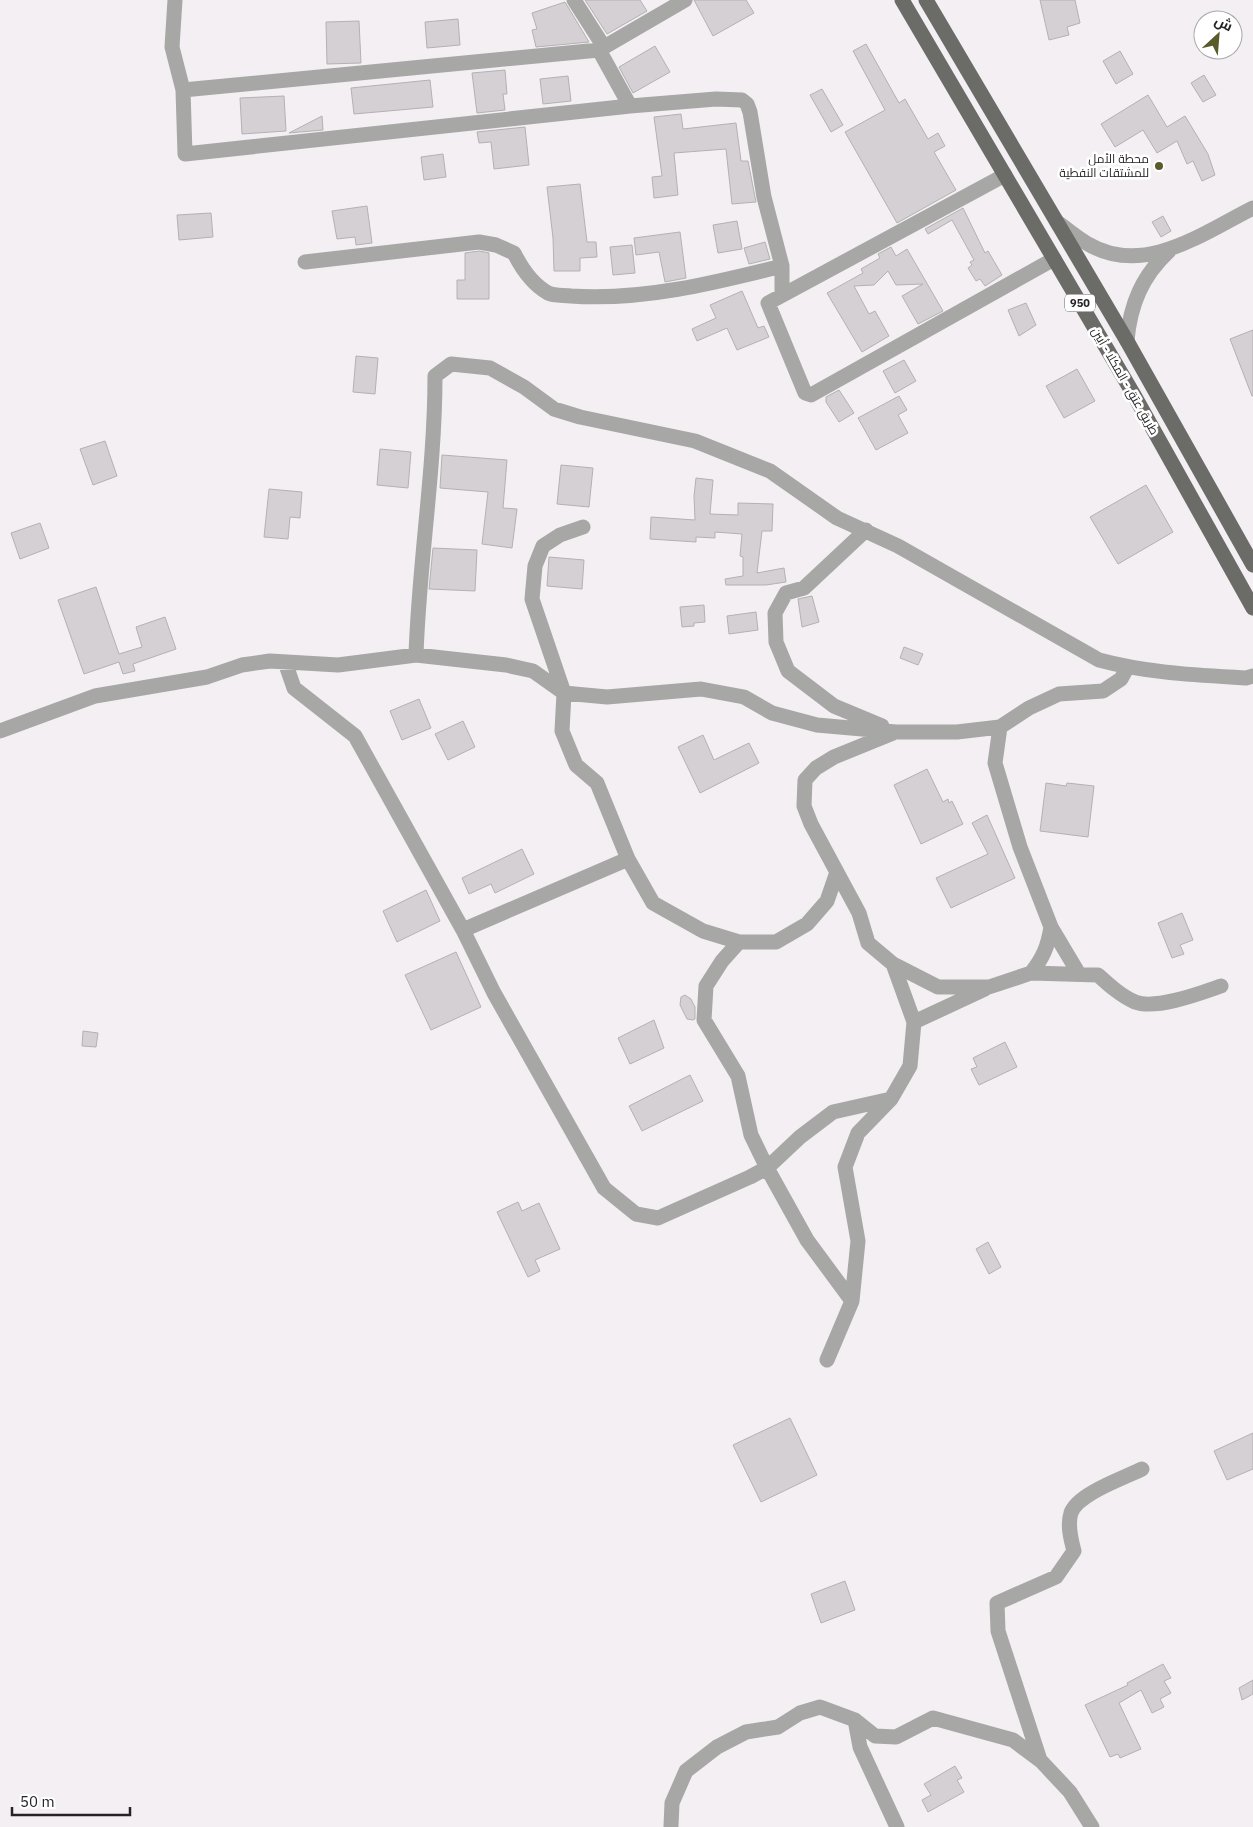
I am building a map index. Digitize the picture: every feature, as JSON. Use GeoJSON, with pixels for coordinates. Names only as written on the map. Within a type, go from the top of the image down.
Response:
{"type":"FeatureCollection","features":[{"type":"Feature","properties":{"kind":"main road","name":"طريق عتق - المكلا - أبين"},"geometry":{"type":"LineString","coordinates":[[902,0],[1054,259],[1253,608]]}},
{"type":"Feature","properties":{"kind":"main road","name":"طريق عتق - المكلا - أبين"},"geometry":{"type":"LineString","coordinates":[[926,0],[1127,341],[1253,565]]}},
{"type":"Feature","properties":{"kind":"street"},"geometry":{"type":"LineString","coordinates":[[175,0],[172,47],[183,90],[185,154],[630,106],[728,99],[742,100],[747,104],[764,197],[782,266],[782,294]]}},
{"type":"Feature","properties":{"kind":"street"},"geometry":{"type":"LineString","coordinates":[[574,0],[630,106]]}},
{"type":"Feature","properties":{"kind":"street"},"geometry":{"type":"LineString","coordinates":[[183,90],[601,48],[685,0]]}},
{"type":"Feature","properties":{"kind":"street"},"geometry":{"type":"LineString","coordinates":[[1005,175],[768,303],[805,393],[811,395],[1054,259]]}},
{"type":"Feature","properties":{"kind":"street"},"geometry":{"type":"LineString","coordinates":[[1055,221],[1088,244],[1102,250],[1133,256],[1170,250],[1253,208]]}},
{"type":"Feature","properties":{"kind":"street"},"geometry":{"type":"LineString","coordinates":[[305,262],[480,242],[496,245],[514,253],[521,268],[550,294],[595,298],[694,287],[782,266]]}},
{"type":"Feature","properties":{"kind":"street"},"geometry":{"type":"LineString","coordinates":[[1127,341],[1128,324],[1136,295],[1151,271],[1170,250]]}},
{"type":"Feature","properties":{"kind":"street"},"geometry":{"type":"LineString","coordinates":[[416,655],[418,589],[435,424],[435,376],[451,364],[490,368],[524,387],[554,409],[580,417],[695,441],[770,471],[837,518],[866,530],[1099,660],[1127,668],[1170,674],[1246,678],[1253,676]]}},
{"type":"Feature","properties":{"kind":"street"},"geometry":{"type":"LineString","coordinates":[[583,527],[560,535],[543,546],[535,566],[532,599],[564,693],[562,731],[576,765],[597,783],[628,859],[652,902],[703,932],[739,942],[776,942],[807,924],[827,901],[836,872]]}},
{"type":"Feature","properties":{"kind":"street"},"geometry":{"type":"LineString","coordinates":[[866,530],[804,588],[786,593],[775,614],[776,642],[788,671],[834,706],[896,732]]}},
{"type":"Feature","properties":{"kind":"street"},"geometry":{"type":"LineString","coordinates":[[0,731],[96,696],[207,677],[242,665],[270,661],[338,665],[416,655],[506,665],[533,671],[564,693],[607,697],[700,689],[744,697],[772,713],[817,724],[896,732],[957,732],[1000,727],[1029,708],[1059,694],[1104,691],[1121,679],[1127,668]]}},
{"type":"Feature","properties":{"kind":"street"},"geometry":{"type":"LineString","coordinates":[[286,662],[294,688],[355,736],[463,930],[494,993],[604,1188],[636,1214],[658,1218],[767,1168],[800,1137],[833,1112],[891,1098]]}},
{"type":"Feature","properties":{"kind":"street"},"geometry":{"type":"LineString","coordinates":[[1000,727],[995,763],[1020,847],[1051,927],[1079,974]]}},
{"type":"Feature","properties":{"kind":"street"},"geometry":{"type":"LineString","coordinates":[[896,732],[834,758],[816,768],[805,780],[804,806],[810,824],[859,913],[868,943],[893,964],[938,987],[989,987]]}},
{"type":"Feature","properties":{"kind":"street"},"geometry":{"type":"LineString","coordinates":[[463,930],[628,859]]}},
{"type":"Feature","properties":{"kind":"street"},"geometry":{"type":"LineString","coordinates":[[1031,973],[1042,960],[1048,946],[1051,927]]}},
{"type":"Feature","properties":{"kind":"street"},"geometry":{"type":"LineString","coordinates":[[739,942],[722,961],[706,986],[704,1020],[738,1076],[750,1135],[767,1168],[807,1240],[852,1301]]}},
{"type":"Feature","properties":{"kind":"street"},"geometry":{"type":"LineString","coordinates":[[827,1360],[852,1301],[858,1241],[845,1167],[858,1133],[891,1098],[910,1066],[914,1022],[893,964]]}},
{"type":"Feature","properties":{"kind":"street"},"geometry":{"type":"LineString","coordinates":[[914,1022],[989,987],[1031,973],[1098,975],[1115,990],[1137,1003],[1174,1002],[1221,986]]}},
{"type":"Feature","properties":{"kind":"street"},"geometry":{"type":"LineString","coordinates":[[1041,1761],[998,1631],[997,1603],[1056,1576],[1074,1552],[1070,1534],[1071,1513],[1081,1499],[1142,1469]]}},
{"type":"Feature","properties":{"kind":"street"},"geometry":{"type":"LineString","coordinates":[[671,1826],[672,1802],[686,1771],[718,1746],[746,1732],[778,1727],[800,1713],[820,1707],[855,1720],[875,1736],[896,1737],[933,1718],[1013,1740],[1041,1761],[1070,1792],[1092,1827]]}},
{"type":"Feature","properties":{"kind":"street"},"geometry":{"type":"LineString","coordinates":[[855,1720],[860,1747],[897,1827]]}},
{"type":"Feature","properties":{"kind":"building"},"geometry":{"type":"Polygon","coordinates":[[[585,0],[640,0],[647,11],[607,34],[585,0]]]}},
{"type":"Feature","properties":{"kind":"building"},"geometry":{"type":"Polygon","coordinates":[[[694,0],[746,0],[754,13],[713,36],[694,0]]]}},
{"type":"Feature","properties":{"kind":"building"},"geometry":{"type":"Polygon","coordinates":[[[1040,0],[1075,0],[1080,23],[1067,27],[1069,35],[1049,40],[1040,0]]]}},
{"type":"Feature","properties":{"kind":"building"},"geometry":{"type":"Polygon","coordinates":[[[565,2],[589,42],[536,47],[532,30],[537,29],[532,13],[565,2]]]}},
{"type":"Feature","properties":{"kind":"building"},"geometry":{"type":"Polygon","coordinates":[[[458,19],[460,45],[427,48],[425,22],[458,19]]]}},
{"type":"Feature","properties":{"kind":"building"},"geometry":{"type":"Polygon","coordinates":[[[359,21],[361,63],[327,64],[326,22],[359,21]]]}},
{"type":"Feature","properties":{"kind":"building"},"geometry":{"type":"Polygon","coordinates":[[[866,44],[899,103],[905,99],[928,139],[938,133],[945,146],[934,152],[956,190],[897,223],[845,132],[885,110],[853,51],[866,44]]]}},
{"type":"Feature","properties":{"kind":"building"},"geometry":{"type":"Polygon","coordinates":[[[655,46],[670,72],[633,93],[619,67],[655,46]]]}},
{"type":"Feature","properties":{"kind":"building"},"geometry":{"type":"Polygon","coordinates":[[[1120,51],[1133,74],[1116,84],[1103,61],[1120,51]]]}},
{"type":"Feature","properties":{"kind":"building"},"geometry":{"type":"Polygon","coordinates":[[[505,70],[507,94],[503,94],[505,110],[477,113],[472,73],[505,70]]]}},
{"type":"Feature","properties":{"kind":"building"},"geometry":{"type":"Polygon","coordinates":[[[1204,75],[1216,95],[1203,102],[1191,83],[1204,75]]]}},
{"type":"Feature","properties":{"kind":"building"},"geometry":{"type":"Polygon","coordinates":[[[568,76],[571,101],[543,104],[540,79],[568,76]]]}},
{"type":"Feature","properties":{"kind":"building"},"geometry":{"type":"Polygon","coordinates":[[[430,80],[433,107],[354,114],[351,88],[430,80]]]}},
{"type":"Feature","properties":{"kind":"building"},"geometry":{"type":"Polygon","coordinates":[[[822,89],[843,125],[831,132],[810,95],[822,89]]]}},
{"type":"Feature","properties":{"kind":"building"},"geometry":{"type":"Polygon","coordinates":[[[1148,95],[1167,127],[1185,116],[1208,154],[1215,175],[1202,181],[1193,161],[1187,164],[1177,141],[1157,153],[1143,130],[1115,147],[1101,124],[1148,95]]]}},
{"type":"Feature","properties":{"kind":"building"},"geometry":{"type":"Polygon","coordinates":[[[284,96],[286,131],[242,134],[240,98],[284,96]]]}},
{"type":"Feature","properties":{"kind":"building"},"geometry":{"type":"Polygon","coordinates":[[[681,114],[683,129],[736,123],[741,161],[748,161],[756,202],[732,204],[726,149],[674,153],[678,195],[654,198],[652,177],[662,176],[654,117],[681,114]]]}},
{"type":"Feature","properties":{"kind":"building"},"geometry":{"type":"Polygon","coordinates":[[[322,116],[323,130],[289,133],[322,116]]]}},
{"type":"Feature","properties":{"kind":"building"},"geometry":{"type":"Polygon","coordinates":[[[525,127],[529,165],[494,169],[491,142],[479,143],[477,132],[525,127]]]}},
{"type":"Feature","properties":{"kind":"building"},"geometry":{"type":"Polygon","coordinates":[[[443,154],[446,177],[424,180],[421,157],[443,154]]]}},
{"type":"Feature","properties":{"kind":"building"},"geometry":{"type":"Polygon","coordinates":[[[580,184],[587,242],[596,242],[597,257],[580,258],[580,271],[554,271],[553,238],[547,187],[580,184]]]}},
{"type":"Feature","properties":{"kind":"building"},"geometry":{"type":"Polygon","coordinates":[[[367,206],[372,243],[356,245],[355,237],[337,239],[332,211],[367,206]]]}},
{"type":"Feature","properties":{"kind":"building"},"geometry":{"type":"Polygon","coordinates":[[[963,208],[985,253],[988,251],[1002,275],[985,286],[980,279],[976,281],[968,268],[972,265],[970,262],[974,260],[952,220],[928,234],[925,229],[963,208]]]}},
{"type":"Feature","properties":{"kind":"building"},"geometry":{"type":"Polygon","coordinates":[[[211,213],[213,237],[179,240],[177,215],[211,213]]]}},
{"type":"Feature","properties":{"kind":"building"},"geometry":{"type":"Polygon","coordinates":[[[1163,216],[1171,231],[1161,237],[1152,222],[1163,216]]]}},
{"type":"Feature","properties":{"kind":"building"},"geometry":{"type":"Polygon","coordinates":[[[737,221],[742,249],[718,253],[713,225],[737,221]]]}},
{"type":"Feature","properties":{"kind":"building"},"geometry":{"type":"Polygon","coordinates":[[[680,232],[686,278],[665,282],[659,252],[636,255],[634,238],[680,232]]]}},
{"type":"Feature","properties":{"kind":"building"},"geometry":{"type":"Polygon","coordinates":[[[765,242],[770,259],[749,264],[744,248],[765,242]]]}},
{"type":"Feature","properties":{"kind":"building"},"geometry":{"type":"Polygon","coordinates":[[[632,245],[635,273],[613,275],[610,247],[632,245]]]}},
{"type":"Feature","properties":{"kind":"building"},"geometry":{"type":"Polygon","coordinates":[[[891,247],[896,256],[907,249],[943,311],[918,324],[902,296],[923,284],[896,285],[888,271],[874,285],[854,286],[869,314],[875,311],[889,336],[862,352],[827,293],[863,273],[861,269],[880,258],[878,254],[891,247]]]}},
{"type":"Feature","properties":{"kind":"building"},"geometry":{"type":"Polygon","coordinates":[[[479,251],[489,253],[489,299],[457,299],[457,280],[465,280],[465,253],[479,251]]]}},
{"type":"Feature","properties":{"kind":"building"},"geometry":{"type":"Polygon","coordinates":[[[742,291],[758,328],[764,326],[769,337],[737,350],[727,328],[697,341],[692,329],[716,318],[710,305],[742,291]]]}},
{"type":"Feature","properties":{"kind":"building"},"geometry":{"type":"Polygon","coordinates":[[[1026,303],[1036,325],[1019,336],[1008,310],[1026,303]]]}},
{"type":"Feature","properties":{"kind":"building"},"geometry":{"type":"Polygon","coordinates":[[[1253,330],[1253,396],[1252,396],[1230,339],[1253,330]]]}},
{"type":"Feature","properties":{"kind":"building"},"geometry":{"type":"Polygon","coordinates":[[[356,356],[378,358],[375,394],[353,392],[356,356]]]}},
{"type":"Feature","properties":{"kind":"building"},"geometry":{"type":"Polygon","coordinates":[[[904,360],[916,381],[895,393],[883,371],[904,360]]]}},
{"type":"Feature","properties":{"kind":"building"},"geometry":{"type":"Polygon","coordinates":[[[1077,369],[1095,401],[1064,418],[1046,386],[1077,369]]]}},
{"type":"Feature","properties":{"kind":"building"},"geometry":{"type":"Polygon","coordinates":[[[839,390],[854,413],[839,422],[826,402],[826,397],[839,390]]]}},
{"type":"Feature","properties":{"kind":"building"},"geometry":{"type":"Polygon","coordinates":[[[899,396],[907,410],[898,415],[908,433],[876,450],[858,418],[899,396]]]}},
{"type":"Feature","properties":{"kind":"building"},"geometry":{"type":"Polygon","coordinates":[[[105,441],[117,476],[93,485],[80,449],[105,441]]]}},
{"type":"Feature","properties":{"kind":"building"},"geometry":{"type":"Polygon","coordinates":[[[380,449],[411,452],[408,488],[377,485],[380,449]]]}},
{"type":"Feature","properties":{"kind":"building"},"geometry":{"type":"Polygon","coordinates":[[[442,455],[507,460],[503,508],[517,509],[512,548],[482,544],[488,492],[440,488],[442,455]]]}},
{"type":"Feature","properties":{"kind":"building"},"geometry":{"type":"Polygon","coordinates":[[[561,465],[593,468],[589,507],[557,504],[561,465]]]}},
{"type":"Feature","properties":{"kind":"building"},"geometry":{"type":"Polygon","coordinates":[[[696,478],[713,480],[710,514],[738,515],[738,503],[773,504],[772,531],[762,531],[757,573],[784,568],[786,582],[766,585],[726,585],[725,579],[743,576],[743,557],[740,556],[742,534],[715,532],[715,538],[696,537],[696,542],[650,539],[651,517],[695,520],[694,496],[696,478]]]}},
{"type":"Feature","properties":{"kind":"building"},"geometry":{"type":"Polygon","coordinates":[[[1146,485],[1173,532],[1118,564],[1090,517],[1146,485]]]}},
{"type":"Feature","properties":{"kind":"building"},"geometry":{"type":"Polygon","coordinates":[[[269,489],[302,492],[300,518],[290,517],[288,539],[264,537],[269,489]]]}},
{"type":"Feature","properties":{"kind":"building"},"geometry":{"type":"Polygon","coordinates":[[[40,523],[49,548],[20,559],[11,533],[40,523]]]}},
{"type":"Feature","properties":{"kind":"building"},"geometry":{"type":"Polygon","coordinates":[[[433,548],[477,550],[475,591],[429,589],[433,548]]]}},
{"type":"Feature","properties":{"kind":"building"},"geometry":{"type":"Polygon","coordinates":[[[549,557],[584,560],[582,589],[547,586],[549,557]]]}},
{"type":"Feature","properties":{"kind":"building"},"geometry":{"type":"Polygon","coordinates":[[[96,587],[119,654],[142,647],[136,627],[165,617],[176,649],[133,664],[135,671],[123,674],[119,662],[84,674],[58,600],[96,587]]]}},
{"type":"Feature","properties":{"kind":"building"},"geometry":{"type":"Polygon","coordinates":[[[812,596],[819,622],[802,627],[798,599],[812,596]]]}},
{"type":"Feature","properties":{"kind":"building"},"geometry":{"type":"Polygon","coordinates":[[[704,605],[705,622],[694,623],[694,626],[682,627],[680,607],[704,605]]]}},
{"type":"Feature","properties":{"kind":"building"},"geometry":{"type":"Polygon","coordinates":[[[756,612],[758,630],[729,634],[727,616],[756,612]]]}},
{"type":"Feature","properties":{"kind":"building"},"geometry":{"type":"Polygon","coordinates":[[[904,647],[923,654],[918,665],[900,658],[904,647]]]}},
{"type":"Feature","properties":{"kind":"building"},"geometry":{"type":"Polygon","coordinates":[[[419,699],[431,728],[402,740],[390,711],[419,699]]]}},
{"type":"Feature","properties":{"kind":"building"},"geometry":{"type":"Polygon","coordinates":[[[463,721],[475,747],[448,760],[435,734],[463,721]]]}},
{"type":"Feature","properties":{"kind":"building"},"geometry":{"type":"Polygon","coordinates":[[[703,735],[714,760],[749,743],[759,763],[700,793],[678,747],[703,735]]]}},
{"type":"Feature","properties":{"kind":"building"},"geometry":{"type":"Polygon","coordinates":[[[927,769],[943,802],[948,799],[949,803],[952,801],[963,824],[921,844],[894,785],[927,769]]]}},
{"type":"Feature","properties":{"kind":"building"},"geometry":{"type":"Polygon","coordinates":[[[1046,783],[1066,786],[1067,783],[1094,786],[1088,837],[1040,831],[1046,783]]]}},
{"type":"Feature","properties":{"kind":"building"},"geometry":{"type":"Polygon","coordinates":[[[987,815],[1015,878],[951,908],[936,878],[988,854],[972,823],[987,815]]]}},
{"type":"Feature","properties":{"kind":"building"},"geometry":{"type":"Polygon","coordinates":[[[522,849],[534,874],[495,893],[491,884],[469,894],[462,878],[522,849]]]}},
{"type":"Feature","properties":{"kind":"building"},"geometry":{"type":"Polygon","coordinates":[[[426,890],[440,921],[397,942],[383,911],[426,890]]]}},
{"type":"Feature","properties":{"kind":"building"},"geometry":{"type":"Polygon","coordinates":[[[1182,913],[1193,940],[1180,945],[1184,954],[1172,958],[1158,923],[1182,913]]]}},
{"type":"Feature","properties":{"kind":"building"},"geometry":{"type":"Polygon","coordinates":[[[456,952],[481,1007],[431,1030],[405,975],[456,952]]]}},
{"type":"Feature","properties":{"kind":"building"},"geometry":{"type":"Polygon","coordinates":[[[685,995],[691,999],[695,1007],[695,1019],[693,1020],[687,1019],[680,1005],[681,997],[685,995]]]}},
{"type":"Feature","properties":{"kind":"building"},"geometry":{"type":"Polygon","coordinates":[[[654,1020],[664,1048],[630,1064],[618,1038],[654,1020]]]}},
{"type":"Feature","properties":{"kind":"building"},"geometry":{"type":"Polygon","coordinates":[[[83,1031],[98,1033],[96,1047],[82,1046],[83,1031]]]}},
{"type":"Feature","properties":{"kind":"building"},"geometry":{"type":"Polygon","coordinates":[[[1005,1042],[1017,1067],[979,1085],[971,1069],[977,1067],[973,1058],[1005,1042]]]}},
{"type":"Feature","properties":{"kind":"building"},"geometry":{"type":"Polygon","coordinates":[[[690,1075],[703,1101],[642,1131],[629,1106],[690,1075]]]}},
{"type":"Feature","properties":{"kind":"building"},"geometry":{"type":"Polygon","coordinates":[[[518,1202],[522,1211],[539,1203],[560,1249],[535,1260],[540,1271],[528,1277],[497,1212],[518,1202]]]}},
{"type":"Feature","properties":{"kind":"building"},"geometry":{"type":"Polygon","coordinates":[[[988,1242],[1001,1267],[989,1274],[976,1249],[988,1242]]]}},
{"type":"Feature","properties":{"kind":"building"},"geometry":{"type":"Polygon","coordinates":[[[790,1418],[817,1475],[761,1502],[733,1445],[790,1418]]]}},
{"type":"Feature","properties":{"kind":"building"},"geometry":{"type":"Polygon","coordinates":[[[1253,1433],[1253,1469],[1227,1480],[1214,1451],[1253,1433]]]}},
{"type":"Feature","properties":{"kind":"building"},"geometry":{"type":"Polygon","coordinates":[[[845,1581],[855,1610],[821,1623],[811,1594],[845,1581]]]}},
{"type":"Feature","properties":{"kind":"building"},"geometry":{"type":"Polygon","coordinates":[[[1163,1664],[1171,1678],[1164,1681],[1171,1693],[1160,1699],[1164,1707],[1152,1713],[1141,1690],[1119,1703],[1141,1749],[1120,1758],[1118,1754],[1110,1757],[1085,1705],[1128,1685],[1127,1683],[1163,1664]]]}},
{"type":"Feature","properties":{"kind":"building"},"geometry":{"type":"Polygon","coordinates":[[[1253,1680],[1253,1694],[1242,1700],[1239,1688],[1253,1680]]]}},
{"type":"Feature","properties":{"kind":"building"},"geometry":{"type":"Polygon","coordinates":[[[955,1766],[962,1778],[957,1780],[964,1792],[928,1812],[922,1800],[931,1795],[924,1784],[955,1766]]]}},
{"type":"Feature","properties":{"kind":"place","name":"محطة الأمل للمشتقات النفطية"},"geometry":{"type":"Point","coordinates":[1159,166]}}]}
